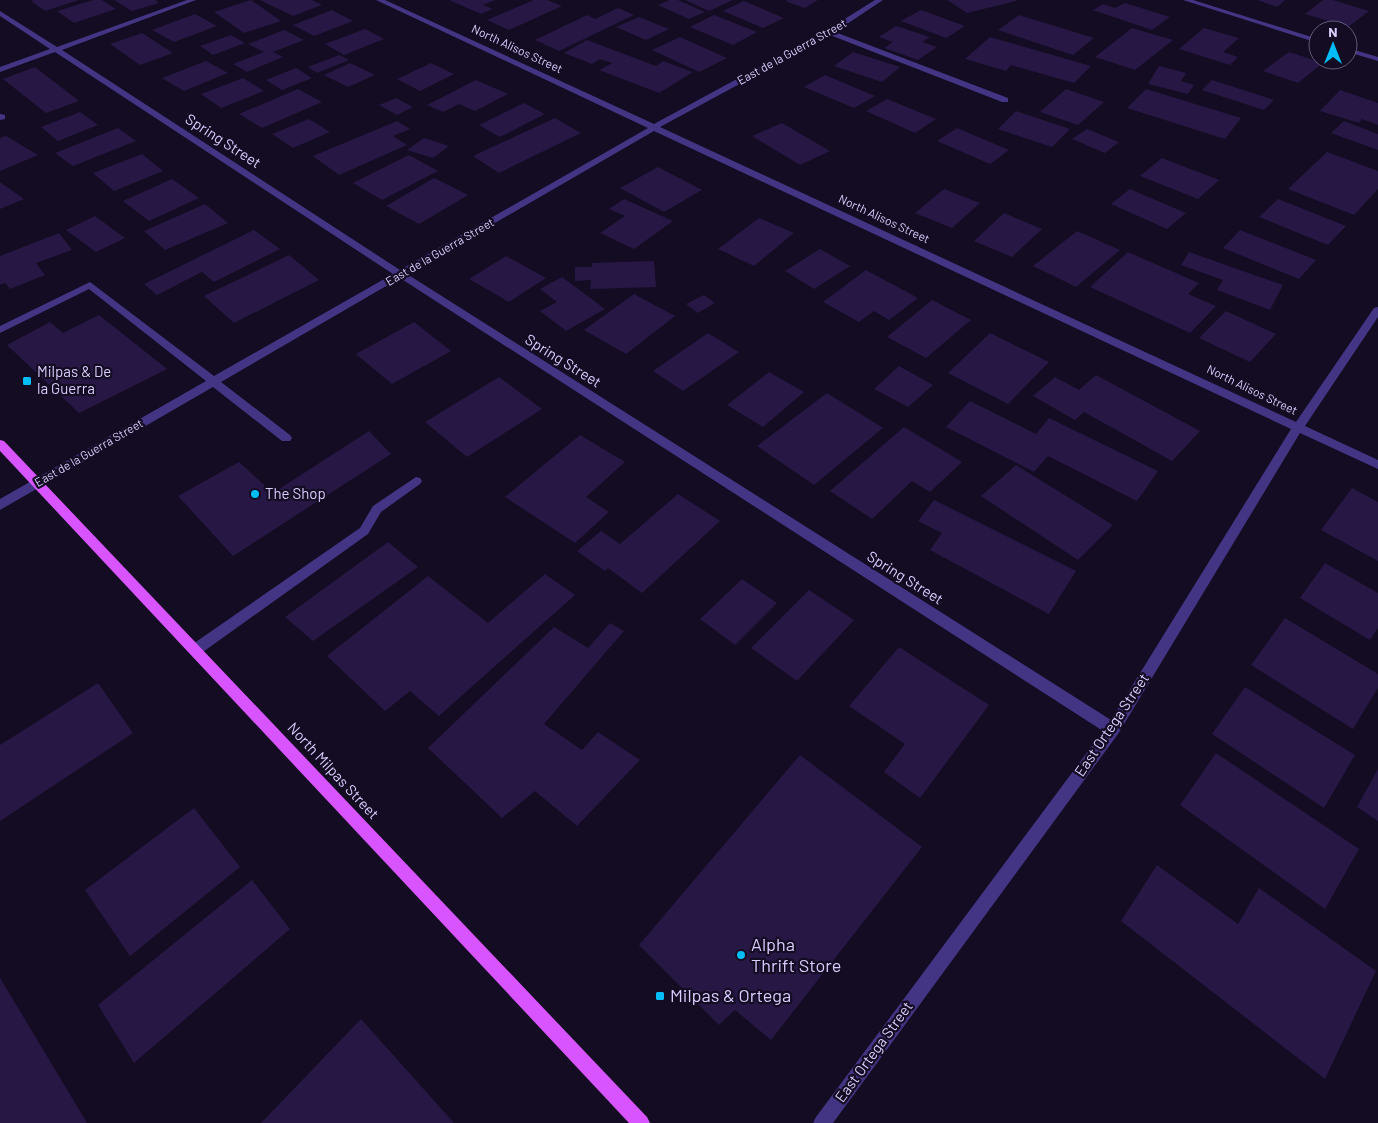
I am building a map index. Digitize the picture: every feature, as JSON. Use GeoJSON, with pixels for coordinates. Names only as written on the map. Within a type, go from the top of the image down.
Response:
{"type":"FeatureCollection","features":[{"type":"Feature","properties":{"kind":"main road","name":"North Milpas Street"},"geometry":{"type":"LineString","coordinates":[[0,444],[641,1123]]}},
{"type":"Feature","properties":{"kind":"street"},"geometry":{"type":"LineString","coordinates":[[0,70],[193,0]]}},
{"type":"Feature","properties":{"kind":"street","name":"North Alisos Street"},"geometry":{"type":"LineString","coordinates":[[379,0],[1378,465]]}},
{"type":"Feature","properties":{"kind":"street","name":"East de la Guerra Street"},"geometry":{"type":"LineString","coordinates":[[0,505],[652,128],[830,32],[880,0]]}},
{"type":"Feature","properties":{"kind":"street"},"geometry":{"type":"LineString","coordinates":[[1186,0],[1308,37]]}},
{"type":"Feature","properties":{"kind":"street","name":"Spring Street"},"geometry":{"type":"LineString","coordinates":[[0,13],[400,275],[1113,729]]}},
{"type":"Feature","properties":{"kind":"street"},"geometry":{"type":"LineString","coordinates":[[830,32],[1005,100]]}},
{"type":"Feature","properties":{"kind":"street"},"geometry":{"type":"LineString","coordinates":[[1358,53],[1378,59]]}},
{"type":"Feature","properties":{"kind":"street"},"geometry":{"type":"LineString","coordinates":[[0,330],[90,285],[286,438]]}},
{"type":"Feature","properties":{"kind":"street","name":"East Ortega Street"},"geometry":{"type":"LineString","coordinates":[[822,1123],[1113,729],[1298,428],[1378,310]]}},
{"type":"Feature","properties":{"kind":"street"},"geometry":{"type":"LineString","coordinates":[[195,650],[364,531],[376,509],[416,481]]}},
{"type":"Feature","properties":{"kind":"building"},"geometry":{"type":"Polygon","coordinates":[[[79,0],[45,11],[31,1],[79,0]]]}},
{"type":"Feature","properties":{"kind":"building"},"geometry":{"type":"Polygon","coordinates":[[[93,0],[102,0],[116,9],[74,23],[57,11],[93,0]]]}},
{"type":"Feature","properties":{"kind":"building"},"geometry":{"type":"Polygon","coordinates":[[[114,0],[155,0],[159,3],[132,11],[114,0]]]}},
{"type":"Feature","properties":{"kind":"building"},"geometry":{"type":"Polygon","coordinates":[[[251,0],[281,21],[244,33],[214,12],[251,0]]]}},
{"type":"Feature","properties":{"kind":"building"},"geometry":{"type":"Polygon","coordinates":[[[260,0],[312,0],[322,5],[293,16],[260,0]]]}},
{"type":"Feature","properties":{"kind":"building"},"geometry":{"type":"Polygon","coordinates":[[[449,0],[495,0],[483,5],[493,9],[481,14],[449,0]]]}},
{"type":"Feature","properties":{"kind":"building"},"geometry":{"type":"Polygon","coordinates":[[[534,0],[547,0],[562,6],[509,30],[487,20],[534,0]]]}},
{"type":"Feature","properties":{"kind":"building"},"geometry":{"type":"Polygon","coordinates":[[[670,0],[678,0],[705,12],[689,19],[658,5],[670,0]]]}},
{"type":"Feature","properties":{"kind":"building"},"geometry":{"type":"Polygon","coordinates":[[[685,0],[733,0],[709,11],[685,0]]]}},
{"type":"Feature","properties":{"kind":"building"},"geometry":{"type":"Polygon","coordinates":[[[818,0],[805,8],[785,1],[818,0]]]}},
{"type":"Feature","properties":{"kind":"building"},"geometry":{"type":"Polygon","coordinates":[[[947,0],[1016,0],[1016,1],[967,13],[947,0]]]}},
{"type":"Feature","properties":{"kind":"building"},"geometry":{"type":"Polygon","coordinates":[[[1257,0],[1285,0],[1277,7],[1257,0]]]}},
{"type":"Feature","properties":{"kind":"building"},"geometry":{"type":"Polygon","coordinates":[[[1323,0],[1333,0],[1369,11],[1357,20],[1325,20],[1305,14],[1323,0]]]}},
{"type":"Feature","properties":{"kind":"building"},"geometry":{"type":"Polygon","coordinates":[[[744,1],[784,18],[763,28],[723,11],[744,1]]]}},
{"type":"Feature","properties":{"kind":"building"},"geometry":{"type":"Polygon","coordinates":[[[1125,3],[1170,17],[1152,30],[1093,10],[1103,4],[1115,8],[1125,3]]]}},
{"type":"Feature","properties":{"kind":"building"},"geometry":{"type":"Polygon","coordinates":[[[618,8],[634,15],[559,51],[535,40],[587,15],[595,19],[618,8]]]}},
{"type":"Feature","properties":{"kind":"building"},"geometry":{"type":"Polygon","coordinates":[[[332,10],[353,21],[314,36],[293,25],[332,10]]]}},
{"type":"Feature","properties":{"kind":"building"},"geometry":{"type":"Polygon","coordinates":[[[921,10],[965,26],[946,38],[901,21],[921,10]]]}},
{"type":"Feature","properties":{"kind":"building"},"geometry":{"type":"Polygon","coordinates":[[[195,14],[217,26],[174,42],[152,30],[195,14]]]}},
{"type":"Feature","properties":{"kind":"building"},"geometry":{"type":"Polygon","coordinates":[[[714,15],[757,32],[733,45],[690,27],[714,15]]]}},
{"type":"Feature","properties":{"kind":"building"},"geometry":{"type":"Polygon","coordinates":[[[1019,15],[1094,38],[1073,55],[998,30],[1019,15]]]}},
{"type":"Feature","properties":{"kind":"building"},"geometry":{"type":"Polygon","coordinates":[[[639,17],[669,29],[646,40],[616,27],[639,17]]]}},
{"type":"Feature","properties":{"kind":"building"},"geometry":{"type":"Polygon","coordinates":[[[896,26],[930,37],[922,42],[937,47],[918,60],[884,48],[893,42],[879,37],[896,26]]]}},
{"type":"Feature","properties":{"kind":"building"},"geometry":{"type":"Polygon","coordinates":[[[1132,28],[1173,40],[1135,70],[1095,57],[1132,28]]]}},
{"type":"Feature","properties":{"kind":"building"},"geometry":{"type":"Polygon","coordinates":[[[1204,28],[1239,38],[1223,52],[1238,57],[1230,65],[1179,49],[1204,28]]]}},
{"type":"Feature","properties":{"kind":"building"},"geometry":{"type":"Polygon","coordinates":[[[365,29],[384,39],[344,55],[325,44],[365,29]]]}},
{"type":"Feature","properties":{"kind":"building"},"geometry":{"type":"Polygon","coordinates":[[[284,30],[304,40],[273,52],[283,57],[247,72],[233,64],[264,52],[248,44],[284,30]]]}},
{"type":"Feature","properties":{"kind":"building"},"geometry":{"type":"Polygon","coordinates":[[[142,33],[173,53],[140,65],[110,44],[142,33]]]}},
{"type":"Feature","properties":{"kind":"building"},"geometry":{"type":"Polygon","coordinates":[[[231,35],[245,43],[213,55],[200,46],[231,35]]]}},
{"type":"Feature","properties":{"kind":"building"},"geometry":{"type":"Polygon","coordinates":[[[680,37],[727,58],[699,72],[652,50],[680,37]]]}},
{"type":"Feature","properties":{"kind":"building"},"geometry":{"type":"Polygon","coordinates":[[[990,37],[1091,66],[1074,83],[1011,65],[1006,71],[965,59],[990,37]]]}},
{"type":"Feature","properties":{"kind":"building"},"geometry":{"type":"Polygon","coordinates":[[[587,40],[656,66],[663,61],[693,72],[659,93],[599,70],[612,63],[600,59],[592,64],[564,53],[587,40]]]}},
{"type":"Feature","properties":{"kind":"building"},"geometry":{"type":"Polygon","coordinates":[[[853,52],[900,67],[882,82],[834,66],[853,52]]]}},
{"type":"Feature","properties":{"kind":"building"},"geometry":{"type":"Polygon","coordinates":[[[1289,52],[1308,58],[1308,70],[1314,70],[1298,83],[1263,71],[1289,52]]]}},
{"type":"Feature","properties":{"kind":"building"},"geometry":{"type":"Polygon","coordinates":[[[339,55],[349,60],[317,73],[308,67],[339,55]]]}},
{"type":"Feature","properties":{"kind":"building"},"geometry":{"type":"Polygon","coordinates":[[[206,61],[228,73],[184,91],[162,78],[206,61]]]}},
{"type":"Feature","properties":{"kind":"building"},"geometry":{"type":"Polygon","coordinates":[[[350,63],[375,75],[348,87],[324,75],[350,63]]]}},
{"type":"Feature","properties":{"kind":"building"},"geometry":{"type":"Polygon","coordinates":[[[431,63],[454,74],[420,91],[397,79],[431,63]]]}},
{"type":"Feature","properties":{"kind":"building"},"geometry":{"type":"Polygon","coordinates":[[[1159,66],[1186,73],[1181,81],[1194,85],[1188,94],[1148,84],[1159,66]]]}},
{"type":"Feature","properties":{"kind":"building"},"geometry":{"type":"Polygon","coordinates":[[[35,67],[79,101],[46,113],[3,79],[35,67]]]}},
{"type":"Feature","properties":{"kind":"building"},"geometry":{"type":"Polygon","coordinates":[[[296,68],[312,78],[282,90],[266,80],[296,68]]]}},
{"type":"Feature","properties":{"kind":"building"},"geometry":{"type":"Polygon","coordinates":[[[825,75],[875,96],[854,108],[804,87],[825,75]]]}},
{"type":"Feature","properties":{"kind":"building"},"geometry":{"type":"Polygon","coordinates":[[[243,78],[264,91],[221,108],[201,94],[243,78]]]}},
{"type":"Feature","properties":{"kind":"building"},"geometry":{"type":"Polygon","coordinates":[[[476,80],[508,94],[475,111],[459,104],[443,112],[427,105],[476,80]]]}},
{"type":"Feature","properties":{"kind":"building"},"geometry":{"type":"Polygon","coordinates":[[[1212,80],[1274,100],[1264,110],[1202,90],[1212,80]]]}},
{"type":"Feature","properties":{"kind":"building"},"geometry":{"type":"Polygon","coordinates":[[[298,89],[322,102],[262,128],[239,114],[298,89]]]}},
{"type":"Feature","properties":{"kind":"building"},"geometry":{"type":"Polygon","coordinates":[[[1066,89],[1104,102],[1078,125],[1040,112],[1066,89]]]}},
{"type":"Feature","properties":{"kind":"building"},"geometry":{"type":"Polygon","coordinates":[[[1146,89],[1241,118],[1225,139],[1127,108],[1146,89]]]}},
{"type":"Feature","properties":{"kind":"building"},"geometry":{"type":"Polygon","coordinates":[[[1340,90],[1378,103],[1378,125],[1362,119],[1359,123],[1320,111],[1340,90]]]}},
{"type":"Feature","properties":{"kind":"building"},"geometry":{"type":"Polygon","coordinates":[[[396,98],[413,107],[397,115],[379,105],[396,98]]]}},
{"type":"Feature","properties":{"kind":"building"},"geometry":{"type":"Polygon","coordinates":[[[887,99],[936,119],[915,133],[866,111],[887,99]]]}},
{"type":"Feature","properties":{"kind":"building"},"geometry":{"type":"Polygon","coordinates":[[[524,103],[545,114],[500,137],[479,125],[524,103]]]}},
{"type":"Feature","properties":{"kind":"building"},"geometry":{"type":"Polygon","coordinates":[[[1016,111],[1070,129],[1052,147],[998,129],[1016,111]]]}},
{"type":"Feature","properties":{"kind":"building"},"geometry":{"type":"Polygon","coordinates":[[[80,112],[98,125],[58,141],[41,127],[80,112]]]}},
{"type":"Feature","properties":{"kind":"building"},"geometry":{"type":"Polygon","coordinates":[[[555,118],[581,133],[499,173],[473,156],[555,118]]]}},
{"type":"Feature","properties":{"kind":"building"},"geometry":{"type":"Polygon","coordinates":[[[309,119],[330,132],[293,148],[272,134],[309,119]]]}},
{"type":"Feature","properties":{"kind":"building"},"geometry":{"type":"Polygon","coordinates":[[[397,121],[410,129],[393,136],[407,145],[339,175],[313,156],[397,121]]]}},
{"type":"Feature","properties":{"kind":"building"},"geometry":{"type":"Polygon","coordinates":[[[1344,121],[1378,134],[1378,150],[1331,133],[1344,121]]]}},
{"type":"Feature","properties":{"kind":"building"},"geometry":{"type":"Polygon","coordinates":[[[782,123],[830,151],[800,165],[752,136],[782,123]]]}},
{"type":"Feature","properties":{"kind":"building"},"geometry":{"type":"Polygon","coordinates":[[[118,128],[136,141],[73,166],[55,153],[118,128]]]}},
{"type":"Feature","properties":{"kind":"building"},"geometry":{"type":"Polygon","coordinates":[[[957,128],[1009,150],[990,164],[937,141],[957,128]]]}},
{"type":"Feature","properties":{"kind":"building"},"geometry":{"type":"Polygon","coordinates":[[[1087,129],[1119,142],[1105,153],[1072,139],[1087,129]]]}},
{"type":"Feature","properties":{"kind":"building"},"geometry":{"type":"Polygon","coordinates":[[[6,136],[38,155],[0,171],[0,138],[6,136]]]}},
{"type":"Feature","properties":{"kind":"building"},"geometry":{"type":"Polygon","coordinates":[[[424,138],[449,146],[433,158],[407,150],[424,138]]]}},
{"type":"Feature","properties":{"kind":"building"},"geometry":{"type":"Polygon","coordinates":[[[1327,152],[1378,171],[1378,189],[1354,215],[1288,189],[1327,152]]]}},
{"type":"Feature","properties":{"kind":"building"},"geometry":{"type":"Polygon","coordinates":[[[142,154],[163,171],[114,191],[93,173],[142,154]]]}},
{"type":"Feature","properties":{"kind":"building"},"geometry":{"type":"Polygon","coordinates":[[[409,155],[438,171],[382,200],[353,183],[409,155]]]}},
{"type":"Feature","properties":{"kind":"building"},"geometry":{"type":"Polygon","coordinates":[[[1162,158],[1219,180],[1198,199],[1140,176],[1162,158]]]}},
{"type":"Feature","properties":{"kind":"building"},"geometry":{"type":"Polygon","coordinates":[[[658,167],[702,190],[664,212],[620,188],[658,167]]]}},
{"type":"Feature","properties":{"kind":"building"},"geometry":{"type":"Polygon","coordinates":[[[434,178],[468,195],[419,224],[386,206],[434,178]]]}},
{"type":"Feature","properties":{"kind":"building"},"geometry":{"type":"Polygon","coordinates":[[[172,179],[199,198],[149,221],[123,201],[172,179]]]}},
{"type":"Feature","properties":{"kind":"building"},"geometry":{"type":"Polygon","coordinates":[[[0,182],[24,199],[0,209],[0,182]]]}},
{"type":"Feature","properties":{"kind":"building"},"geometry":{"type":"Polygon","coordinates":[[[944,189],[980,203],[952,228],[915,213],[944,189]]]}},
{"type":"Feature","properties":{"kind":"building"},"geometry":{"type":"Polygon","coordinates":[[[1130,189],[1186,213],[1167,229],[1111,204],[1130,189]]]}},
{"type":"Feature","properties":{"kind":"building"},"geometry":{"type":"Polygon","coordinates":[[[624,199],[673,221],[634,249],[600,233],[625,216],[609,209],[624,199]]]}},
{"type":"Feature","properties":{"kind":"building"},"geometry":{"type":"Polygon","coordinates":[[[1278,199],[1346,226],[1328,245],[1259,217],[1278,199]]]}},
{"type":"Feature","properties":{"kind":"building"},"geometry":{"type":"Polygon","coordinates":[[[205,204],[228,223],[165,250],[144,231],[205,204]]]}},
{"type":"Feature","properties":{"kind":"building"},"geometry":{"type":"Polygon","coordinates":[[[1004,213],[1042,229],[1012,257],[974,241],[1004,213]]]}},
{"type":"Feature","properties":{"kind":"building"},"geometry":{"type":"Polygon","coordinates":[[[95,216],[125,238],[96,252],[66,230],[95,216]]]}},
{"type":"Feature","properties":{"kind":"building"},"geometry":{"type":"Polygon","coordinates":[[[759,218],[794,233],[754,266],[718,249],[759,218]]]}},
{"type":"Feature","properties":{"kind":"building"},"geometry":{"type":"Polygon","coordinates":[[[254,230],[280,249],[214,282],[202,272],[157,295],[144,284],[254,230]]]}},
{"type":"Feature","properties":{"kind":"building"},"geometry":{"type":"Polygon","coordinates":[[[1240,230],[1316,260],[1299,279],[1223,248],[1240,230]]]}},
{"type":"Feature","properties":{"kind":"building"},"geometry":{"type":"Polygon","coordinates":[[[1077,231],[1120,250],[1076,287],[1033,266],[1077,231]]]}},
{"type":"Feature","properties":{"kind":"building"},"geometry":{"type":"Polygon","coordinates":[[[59,233],[72,250],[36,263],[45,275],[10,289],[5,283],[0,285],[0,256],[59,233]]]}},
{"type":"Feature","properties":{"kind":"building"},"geometry":{"type":"Polygon","coordinates":[[[820,249],[850,266],[814,289],[785,271],[820,249]]]}},
{"type":"Feature","properties":{"kind":"building"},"geometry":{"type":"Polygon","coordinates":[[[1128,252],[1199,283],[1188,294],[1216,306],[1190,333],[1090,287],[1128,252]]]}},
{"type":"Feature","properties":{"kind":"building"},"geometry":{"type":"Polygon","coordinates":[[[1189,252],[1283,285],[1270,310],[1217,290],[1223,280],[1181,265],[1189,252]]]}},
{"type":"Feature","properties":{"kind":"building"},"geometry":{"type":"Polygon","coordinates":[[[289,255],[319,280],[234,323],[204,296],[289,255]]]}},
{"type":"Feature","properties":{"kind":"building"},"geometry":{"type":"Polygon","coordinates":[[[506,256],[546,278],[509,302],[469,279],[506,256]]]}},
{"type":"Feature","properties":{"kind":"building"},"geometry":{"type":"Polygon","coordinates":[[[654,261],[656,287],[590,289],[591,280],[575,281],[575,267],[592,267],[592,263],[654,261]]]}},
{"type":"Feature","properties":{"kind":"building"},"geometry":{"type":"Polygon","coordinates":[[[866,270],[918,298],[889,320],[874,311],[859,322],[823,302],[866,270]]]}},
{"type":"Feature","properties":{"kind":"building"},"geometry":{"type":"Polygon","coordinates":[[[562,277],[605,309],[566,331],[540,311],[557,302],[540,289],[562,277]]]}},
{"type":"Feature","properties":{"kind":"building"},"geometry":{"type":"Polygon","coordinates":[[[634,294],[675,316],[626,354],[584,330],[634,294]]]}},
{"type":"Feature","properties":{"kind":"building"},"geometry":{"type":"Polygon","coordinates":[[[704,295],[715,303],[698,313],[686,304],[704,295]]]}},
{"type":"Feature","properties":{"kind":"building"},"geometry":{"type":"Polygon","coordinates":[[[932,300],[971,320],[926,358],[887,337],[932,300]]]}},
{"type":"Feature","properties":{"kind":"building"},"geometry":{"type":"Polygon","coordinates":[[[1226,311],[1276,334],[1250,362],[1199,338],[1226,311]]]}},
{"type":"Feature","properties":{"kind":"building"},"geometry":{"type":"Polygon","coordinates":[[[99,315],[167,369],[79,413],[7,345],[50,322],[63,333],[99,315]]]}},
{"type":"Feature","properties":{"kind":"building"},"geometry":{"type":"Polygon","coordinates":[[[414,322],[451,351],[392,384],[356,354],[414,322]]]}},
{"type":"Feature","properties":{"kind":"building"},"geometry":{"type":"Polygon","coordinates":[[[708,333],[739,352],[683,391],[653,371],[708,333]]]}},
{"type":"Feature","properties":{"kind":"building"},"geometry":{"type":"Polygon","coordinates":[[[990,333],[1049,362],[1008,404],[948,373],[990,333]]]}},
{"type":"Feature","properties":{"kind":"building"},"geometry":{"type":"Polygon","coordinates":[[[899,366],[933,385],[908,407],[874,389],[899,366]]]}},
{"type":"Feature","properties":{"kind":"building"},"geometry":{"type":"Polygon","coordinates":[[[769,372],[804,392],[763,427],[727,405],[769,372]]]}},
{"type":"Feature","properties":{"kind":"building"},"geometry":{"type":"Polygon","coordinates":[[[1096,375],[1200,431],[1172,461],[1084,412],[1075,420],[1033,396],[1055,377],[1079,390],[1096,375]]]}},
{"type":"Feature","properties":{"kind":"building"},"geometry":{"type":"Polygon","coordinates":[[[499,377],[542,409],[467,457],[425,422],[499,377]]]}},
{"type":"Feature","properties":{"kind":"building"},"geometry":{"type":"Polygon","coordinates":[[[827,393],[883,428],[814,485],[757,446],[827,393]]]}},
{"type":"Feature","properties":{"kind":"building"},"geometry":{"type":"Polygon","coordinates":[[[970,401],[1036,434],[1049,418],[1158,471],[1137,501],[1048,456],[1034,472],[946,427],[970,401]]]}},
{"type":"Feature","properties":{"kind":"building"},"geometry":{"type":"Polygon","coordinates":[[[904,427],[962,462],[930,492],[912,481],[872,519],[830,491],[904,427]]]}},
{"type":"Feature","properties":{"kind":"building","name":"The Shop"},"geometry":{"type":"Polygon","coordinates":[[[369,431],[391,454],[233,556],[178,496],[239,462],[273,493],[369,431]]]}},
{"type":"Feature","properties":{"kind":"building"},"geometry":{"type":"Polygon","coordinates":[[[580,435],[625,462],[586,497],[609,512],[575,543],[505,497],[580,435]]]}},
{"type":"Feature","properties":{"kind":"building"},"geometry":{"type":"Polygon","coordinates":[[[1016,465],[1113,525],[1078,560],[981,496],[1016,465]]]}},
{"type":"Feature","properties":{"kind":"building"},"geometry":{"type":"Polygon","coordinates":[[[1352,488],[1378,502],[1378,561],[1321,530],[1352,488]]]}},
{"type":"Feature","properties":{"kind":"building"},"geometry":{"type":"Polygon","coordinates":[[[678,494],[720,521],[642,593],[608,568],[605,571],[577,551],[601,531],[620,544],[678,494]]]}},
{"type":"Feature","properties":{"kind":"building"},"geometry":{"type":"Polygon","coordinates":[[[934,500],[1076,571],[1049,614],[930,550],[942,533],[918,521],[934,500]]]}},
{"type":"Feature","properties":{"kind":"building"},"geometry":{"type":"Polygon","coordinates":[[[388,542],[418,567],[313,641],[285,617],[388,542]]]}},
{"type":"Feature","properties":{"kind":"building"},"geometry":{"type":"Polygon","coordinates":[[[1325,563],[1378,593],[1378,628],[1370,640],[1300,598],[1325,563]]]}},
{"type":"Feature","properties":{"kind":"building"},"geometry":{"type":"Polygon","coordinates":[[[545,574],[575,595],[439,716],[410,691],[385,711],[327,656],[428,576],[488,623],[545,574]]]}},
{"type":"Feature","properties":{"kind":"building"},"geometry":{"type":"Polygon","coordinates":[[[742,579],[777,603],[735,645],[700,619],[742,579]]]}},
{"type":"Feature","properties":{"kind":"building"},"geometry":{"type":"Polygon","coordinates":[[[809,590],[854,620],[797,681],[751,648],[809,590]]]}},
{"type":"Feature","properties":{"kind":"building"},"geometry":{"type":"Polygon","coordinates":[[[1285,618],[1378,674],[1378,688],[1353,729],[1251,665],[1285,618]]]}},
{"type":"Feature","properties":{"kind":"building"},"geometry":{"type":"Polygon","coordinates":[[[610,623],[624,631],[544,724],[582,750],[598,732],[640,760],[577,826],[535,791],[502,818],[428,748],[554,627],[588,648],[610,623]]]}},
{"type":"Feature","properties":{"kind":"building"},"geometry":{"type":"Polygon","coordinates":[[[899,647],[989,705],[920,798],[884,772],[905,744],[849,706],[899,647]]]}},
{"type":"Feature","properties":{"kind":"building"},"geometry":{"type":"Polygon","coordinates":[[[98,683],[133,733],[0,821],[0,745],[98,683]]]}},
{"type":"Feature","properties":{"kind":"building"},"geometry":{"type":"Polygon","coordinates":[[[1245,687],[1355,755],[1324,808],[1212,734],[1245,687]]]}},
{"type":"Feature","properties":{"kind":"building"},"geometry":{"type":"Polygon","coordinates":[[[1216,753],[1359,849],[1325,909],[1180,805],[1216,753]]]}},
{"type":"Feature","properties":{"kind":"building"},"geometry":{"type":"Polygon","coordinates":[[[800,755],[922,847],[771,1040],[735,1010],[719,1025],[639,945],[800,755]]]}},
{"type":"Feature","properties":{"kind":"building"},"geometry":{"type":"Polygon","coordinates":[[[1378,769],[1378,821],[1357,807],[1378,769]]]}},
{"type":"Feature","properties":{"kind":"building"},"geometry":{"type":"Polygon","coordinates":[[[194,808],[240,867],[130,956],[85,890],[194,808]]]}},
{"type":"Feature","properties":{"kind":"building"},"geometry":{"type":"Polygon","coordinates":[[[1157,865],[1238,924],[1259,888],[1376,971],[1325,1079],[1121,921],[1157,865]]]}},
{"type":"Feature","properties":{"kind":"building"},"geometry":{"type":"Polygon","coordinates":[[[252,880],[290,929],[134,1063],[98,1005],[252,880]]]}},
{"type":"Feature","properties":{"kind":"building"},"geometry":{"type":"Polygon","coordinates":[[[0,978],[87,1123],[0,1123],[0,978]]]}},
{"type":"Feature","properties":{"kind":"building"},"geometry":{"type":"Polygon","coordinates":[[[361,1019],[454,1123],[261,1123],[361,1019]]]}},
{"type":"Feature","properties":{"kind":"place","name":"Milpas & De la Guerra"},"geometry":{"type":"Point","coordinates":[27,381]}},
{"type":"Feature","properties":{"kind":"place","name":"The Shop"},"geometry":{"type":"Point","coordinates":[255,494]}},
{"type":"Feature","properties":{"kind":"place","name":"Alpha Thrift Store"},"geometry":{"type":"Point","coordinates":[741,955]}},
{"type":"Feature","properties":{"kind":"place","name":"Milpas & Ortega"},"geometry":{"type":"Point","coordinates":[660,996]}}]}
